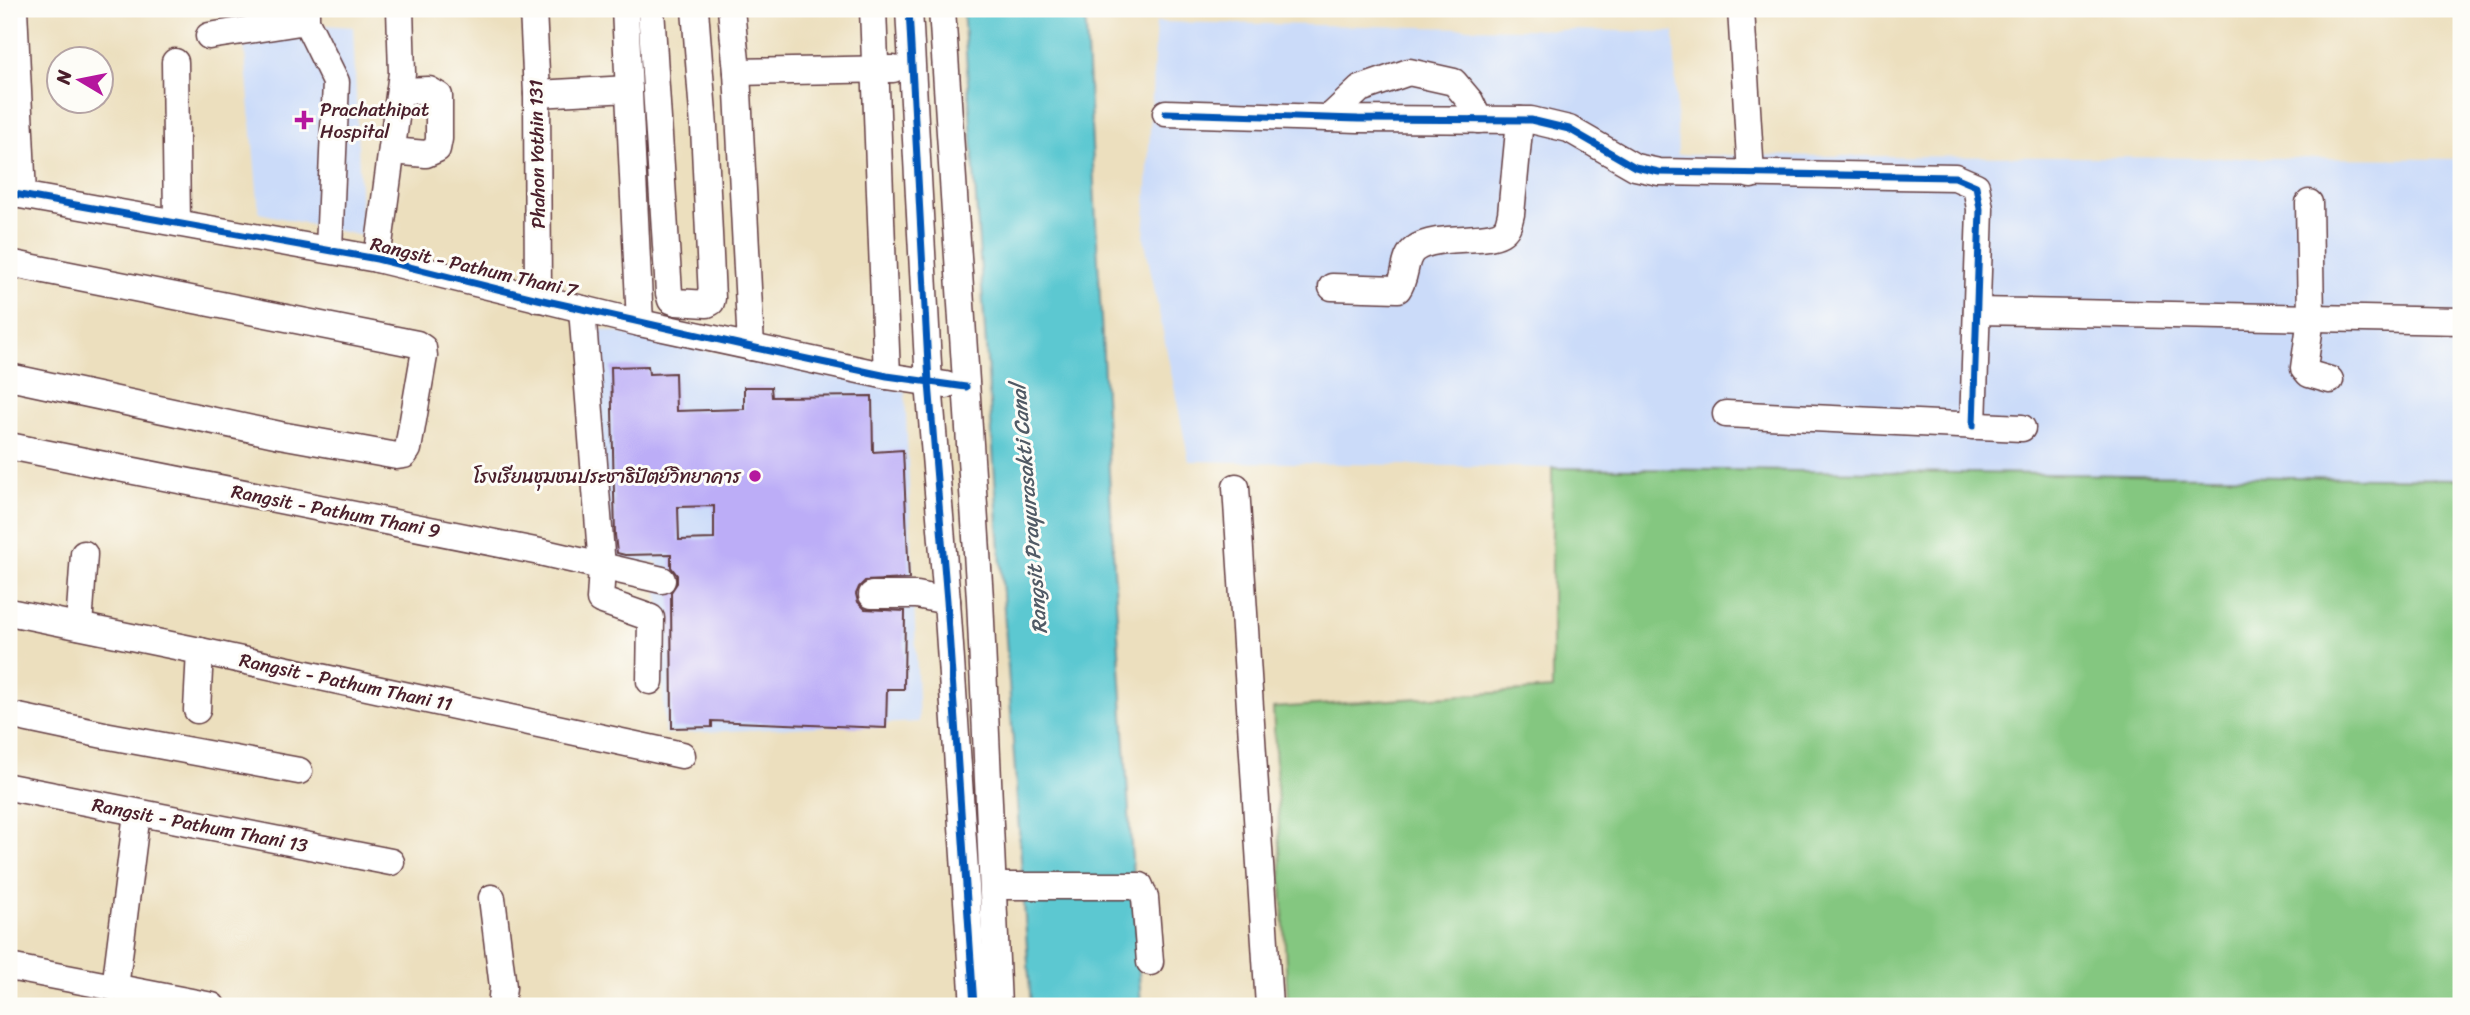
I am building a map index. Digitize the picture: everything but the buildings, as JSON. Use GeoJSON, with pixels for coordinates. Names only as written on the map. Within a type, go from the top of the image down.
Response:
{"type":"FeatureCollection","features":[{"type":"Feature","properties":{"kind":"street"},"geometry":{"type":"LineString","coordinates":[[14,9],[16,194]]}},
{"type":"Feature","properties":{"kind":"street"},"geometry":{"type":"LineString","coordinates":[[377,259],[400,90],[403,57],[400,9]]}},
{"type":"Feature","properties":{"kind":"street","name":"Phahon Yothin 131"},"geometry":{"type":"LineString","coordinates":[[533,9],[537,94],[538,299]]}},
{"type":"Feature","properties":{"kind":"street"},"geometry":{"type":"LineString","coordinates":[[625,9],[640,323]]}},
{"type":"Feature","properties":{"kind":"street"},"geometry":{"type":"LineString","coordinates":[[651,9],[671,300],[707,304],[712,298],[695,9]]}},
{"type":"Feature","properties":{"kind":"street"},"geometry":{"type":"LineString","coordinates":[[732,9],[751,347]]}},
{"type":"Feature","properties":{"kind":"street"},"geometry":{"type":"LineString","coordinates":[[873,9],[887,376]]}},
{"type":"Feature","properties":{"kind":"street"},"geometry":{"type":"LineString","coordinates":[[909,9],[929,383],[947,601],[974,1006]]}},
{"type":"Feature","properties":{"kind":"street"},"geometry":{"type":"LineString","coordinates":[[942,9],[980,599],[1002,886],[999,1006]]}},
{"type":"Feature","properties":{"kind":"street"},"geometry":{"type":"LineString","coordinates":[[1741,9],[1751,175]]}},
{"type":"Feature","properties":{"kind":"street"},"geometry":{"type":"LineString","coordinates":[[209,36],[306,15],[336,82],[329,249]]}},
{"type":"Feature","properties":{"kind":"street"},"geometry":{"type":"LineString","coordinates":[[175,62],[177,222]]}},
{"type":"Feature","properties":{"kind":"street"},"geometry":{"type":"LineString","coordinates":[[737,72],[913,67]]}},
{"type":"Feature","properties":{"kind":"street"},"geometry":{"type":"LineString","coordinates":[[1329,118],[1360,89],[1409,72],[1454,82],[1470,101],[1479,120]]}},
{"type":"Feature","properties":{"kind":"street"},"geometry":{"type":"LineString","coordinates":[[537,94],[629,89]]}},
{"type":"Feature","properties":{"kind":"street"},"geometry":{"type":"LineString","coordinates":[[392,151],[426,154],[437,149],[439,139],[439,96],[429,90],[400,90]]}},
{"type":"Feature","properties":{"kind":"street"},"geometry":{"type":"LineString","coordinates":[[1166,113],[1520,120],[1551,123],[1569,129],[1635,167],[1659,172],[1955,177],[1976,186],[1980,209],[1973,426]]}},
{"type":"Feature","properties":{"kind":"street"},"geometry":{"type":"LineString","coordinates":[[1332,287],[1398,289],[1414,249],[1448,239],[1501,233],[1508,226],[1511,214],[1520,120]]}},
{"type":"Feature","properties":{"kind":"street"},"geometry":{"type":"LineString","coordinates":[[660,130],[704,127]]}},
{"type":"Feature","properties":{"kind":"street","name":"Rangsit - Pathum Thani 7"},"geometry":{"type":"LineString","coordinates":[[16,194],[329,249],[640,323],[887,376],[966,387]]}},
{"type":"Feature","properties":{"kind":"street"},"geometry":{"type":"LineString","coordinates":[[2309,203],[2311,318],[2304,368],[2309,374],[2330,380]]}},
{"type":"Feature","properties":{"kind":"street"},"geometry":{"type":"LineString","coordinates":[[9,263],[417,344],[423,348],[424,356],[408,449],[404,455],[397,456],[267,432],[9,377]]}},
{"type":"Feature","properties":{"kind":"street"},"geometry":{"type":"LineString","coordinates":[[582,309],[602,567],[600,600],[651,618],[650,681]]}},
{"type":"Feature","properties":{"kind":"street"},"geometry":{"type":"LineString","coordinates":[[1977,311],[2461,321]]}},
{"type":"Feature","properties":{"kind":"street"},"geometry":{"type":"LineString","coordinates":[[1726,414],[2022,428]]}},
{"type":"Feature","properties":{"kind":"street","name":"Rangsit - Pathum Thani 9"},"geometry":{"type":"LineString","coordinates":[[9,446],[540,552],[663,580]]}},
{"type":"Feature","properties":{"kind":"street"},"geometry":{"type":"LineString","coordinates":[[1236,487],[1269,1006]]}},
{"type":"Feature","properties":{"kind":"street"},"geometry":{"type":"LineString","coordinates":[[79,626],[84,554]]}},
{"type":"Feature","properties":{"kind":"street"},"geometry":{"type":"LineString","coordinates":[[872,595],[917,595],[947,601]]}},
{"type":"Feature","properties":{"kind":"street","name":"Rangsit - Pathum Thani 11"},"geometry":{"type":"LineString","coordinates":[[9,612],[682,755]]}},
{"type":"Feature","properties":{"kind":"street"},"geometry":{"type":"LineString","coordinates":[[197,710],[200,651]]}},
{"type":"Feature","properties":{"kind":"street"},"geometry":{"type":"LineString","coordinates":[[9,715],[104,736],[299,771]]}},
{"type":"Feature","properties":{"kind":"street","name":"Rangsit - Pathum Thani 13"},"geometry":{"type":"LineString","coordinates":[[9,787],[391,862]]}},
{"type":"Feature","properties":{"kind":"street"},"geometry":{"type":"LineString","coordinates":[[115,988],[137,813]]}},
{"type":"Feature","properties":{"kind":"street"},"geometry":{"type":"LineString","coordinates":[[1002,886],[1140,886],[1144,891],[1150,962]]}},
{"type":"Feature","properties":{"kind":"street"},"geometry":{"type":"LineString","coordinates":[[492,898],[503,987],[501,1006]]}},
{"type":"Feature","properties":{"kind":"street"},"geometry":{"type":"LineString","coordinates":[[9,967],[212,1006]]}},
{"type":"Feature","properties":{"kind":"shaded area","name":"Prachathipat Hospital"},"geometry":{"type":"Polygon","coordinates":[[[242,19],[353,27],[362,236],[259,213],[242,19]]]}},
{"type":"Feature","properties":{"kind":"shaded area"},"geometry":{"type":"Polygon","coordinates":[[[1156,22],[1674,32],[1678,155],[2461,159],[2461,479],[1189,461],[1144,238],[1156,22]]]}},
{"type":"Feature","properties":{"kind":"shaded area","name":"โรงเรียนชุมชนประชาธิปัตย์วิทยาคาร"},"geometry":{"type":"Polygon","coordinates":[[[596,328],[905,391],[919,722],[665,734],[657,562],[606,565],[596,328]]]}},
{"type":"Feature","properties":{"kind":"green space"},"geometry":{"type":"Polygon","coordinates":[[[1552,468],[2461,479],[2461,1006],[1288,1006],[1273,708],[1552,689],[1552,468]]]}},
{"type":"Feature","properties":{"kind":"water","name":"Rangsit Prayurasakti Canal"},"geometry":{"type":"Polygon","coordinates":[[[963,9],[1085,9],[1114,569],[1141,1006],[1031,1006],[963,9]]]}},
{"type":"Feature","properties":{"kind":"cycle path"},"geometry":{"type":"LineString","coordinates":[[909,9],[929,383],[947,601],[974,1006]]}},
{"type":"Feature","properties":{"kind":"cycle path"},"geometry":{"type":"LineString","coordinates":[[1166,113],[1358,119],[1531,120],[1569,129],[1635,167],[1659,172],[1955,177],[1976,186],[1980,209],[1973,426]]}},
{"type":"Feature","properties":{"kind":"cycle path"},"geometry":{"type":"LineString","coordinates":[[9,193],[377,259],[751,347],[887,376],[966,387]]}},
{"type":"Feature","properties":{"kind":"place","name":"Prachathipat Hospital"},"geometry":{"type":"Point","coordinates":[304,120]}},
{"type":"Feature","properties":{"kind":"place","name":"โรงเรียนชุมชนประชาธิปัตย์วิทยาคาร"},"geometry":{"type":"Point","coordinates":[755,476]}}]}
